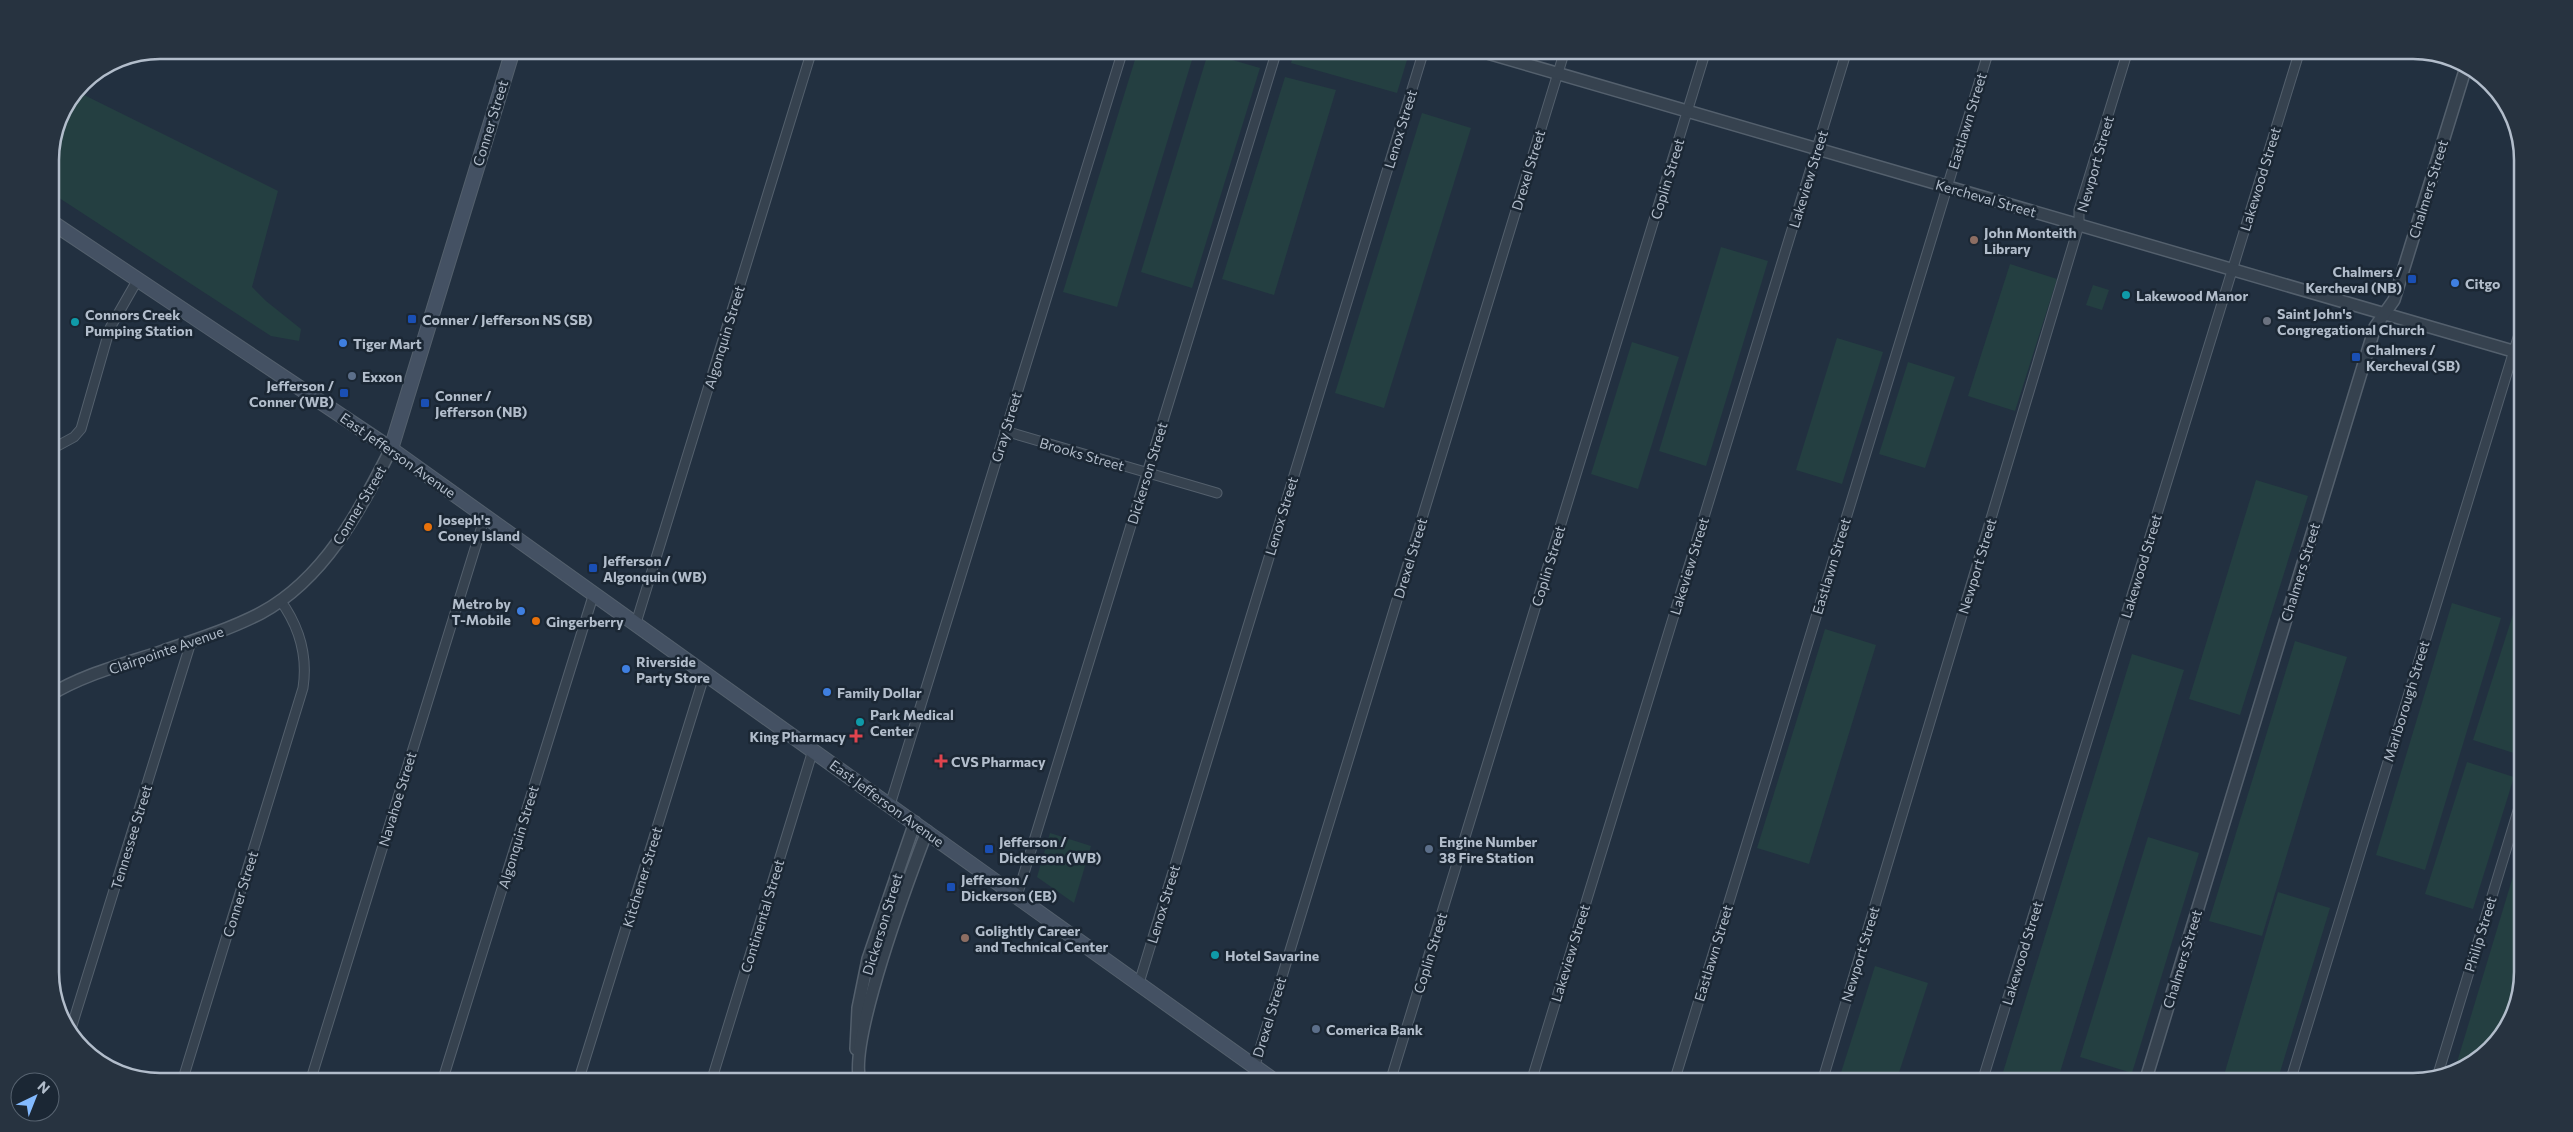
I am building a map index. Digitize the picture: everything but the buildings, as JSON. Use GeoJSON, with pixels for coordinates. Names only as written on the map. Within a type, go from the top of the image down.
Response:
{"type":"FeatureCollection","features":[{"type":"Feature","properties":{"kind":"main road","name":"Conner Street"},"geometry":{"type":"LineString","coordinates":[[391,449],[510,59]]}},
{"type":"Feature","properties":{"kind":"main road","name":"East Jefferson Avenue"},"geometry":{"type":"LineString","coordinates":[[59,228],[391,449],[1265,1073]]}},
{"type":"Feature","properties":{"kind":"street","name":"Algonquin Street"},"geometry":{"type":"LineString","coordinates":[[636,623],[809,59]]}},
{"type":"Feature","properties":{"kind":"street","name":"Gray Street"},"geometry":{"type":"LineString","coordinates":[[890,805],[1120,59]]}},
{"type":"Feature","properties":{"kind":"street","name":"Dickerson Street"},"geometry":{"type":"LineString","coordinates":[[1017,896],[1274,59]]}},
{"type":"Feature","properties":{"kind":"street","name":"Lenox Street"},"geometry":{"type":"LineString","coordinates":[[1139,983],[1421,59]]}},
{"type":"Feature","properties":{"kind":"street","name":"Kercheval Street"},"geometry":{"type":"LineString","coordinates":[[1507,59],[2514,352]]}},
{"type":"Feature","properties":{"kind":"street","name":"Drexel Street"},"geometry":{"type":"LineString","coordinates":[[1255,1065],[1562,59]]}},
{"type":"Feature","properties":{"kind":"street","name":"Coplin Street"},"geometry":{"type":"LineString","coordinates":[[1393,1073],[1703,59]]}},
{"type":"Feature","properties":{"kind":"street","name":"Lakeview Street"},"geometry":{"type":"LineString","coordinates":[[1534,1073],[1844,59]]}},
{"type":"Feature","properties":{"kind":"street","name":"Eastlawn Street"},"geometry":{"type":"LineString","coordinates":[[1677,1073],[1986,59]]}},
{"type":"Feature","properties":{"kind":"street","name":"Newport Street"},"geometry":{"type":"LineString","coordinates":[[1825,1073],[2079,225],[2080,210],[2125,59]]}},
{"type":"Feature","properties":{"kind":"street","name":"Lakewood Street"},"geometry":{"type":"LineString","coordinates":[[1985,1073],[2297,59]]}},
{"type":"Feature","properties":{"kind":"street","name":"Chalmers Street"},"geometry":{"type":"LineString","coordinates":[[2148,1073],[2364,359],[2375,327],[2394,300],[2464,72]]}},
{"type":"Feature","properties":{"kind":"street"},"geometry":{"type":"LineString","coordinates":[[59,445],[74,436],[81,429],[110,328],[138,279]]}},
{"type":"Feature","properties":{"kind":"street","name":"Marlborough Street"},"geometry":{"type":"LineString","coordinates":[[2293,1073],[2514,366]]}},
{"type":"Feature","properties":{"kind":"street","name":"Brooks Street"},"geometry":{"type":"LineString","coordinates":[[1005,431],[1217,493]]}},
{"type":"Feature","properties":{"kind":"street","name":"Conner Street"},"geometry":{"type":"LineString","coordinates":[[185,1073],[303,688],[306,671],[303,648],[291,615],[280,600],[294,590],[324,560],[350,526],[391,449]]}},
{"type":"Feature","properties":{"kind":"street","name":"Navahoe Street"},"geometry":{"type":"LineString","coordinates":[[313,1073],[485,516]]}},
{"type":"Feature","properties":{"kind":"street","name":"Algonquin Street"},"geometry":{"type":"LineString","coordinates":[[445,1073],[594,593]]}},
{"type":"Feature","properties":{"kind":"street","name":"Clairpointe Avenue"},"geometry":{"type":"LineString","coordinates":[[59,690],[82,679],[229,628],[263,612],[280,600]]}},
{"type":"Feature","properties":{"kind":"street","name":"Tennessee Street"},"geometry":{"type":"LineString","coordinates":[[73,1023],[191,642]]}},
{"type":"Feature","properties":{"kind":"street","name":"Kitchener Street"},"geometry":{"type":"LineString","coordinates":[[581,1073],[705,673]]}},
{"type":"Feature","properties":{"kind":"street","name":"Continental Street"},"geometry":{"type":"LineString","coordinates":[[714,1073],[813,750]]}},
{"type":"Feature","properties":{"kind":"street","name":"Dickerson Street"},"geometry":{"type":"LineString","coordinates":[[859,1073],[855,1034],[868,959],[915,822]]}},
{"type":"Feature","properties":{"kind":"street","name":"Philip Street"},"geometry":{"type":"LineString","coordinates":[[2439,1070],[2514,824]]}},
{"type":"Feature","properties":{"kind":"street","name":"Dickerson Street"},"geometry":{"type":"LineString","coordinates":[[858,1056],[884,958],[927,832]]}},
{"type":"Feature","properties":{"kind":"green space"},"geometry":{"type":"Polygon","coordinates":[[[1135,59],[1192,59],[1117,307],[1063,292],[1135,59]]]}},
{"type":"Feature","properties":{"kind":"green space"},"geometry":{"type":"Polygon","coordinates":[[[1206,59],[1229,59],[1260,68],[1192,288],[1141,272],[1206,59]]]}},
{"type":"Feature","properties":{"kind":"green space"},"geometry":{"type":"Polygon","coordinates":[[[1292,59],[1407,59],[1397,93],[1291,63],[1292,59]]]}},
{"type":"Feature","properties":{"kind":"green space"},"geometry":{"type":"Polygon","coordinates":[[[1285,77],[1336,90],[1274,295],[1222,279],[1285,77]]]}},
{"type":"Feature","properties":{"kind":"green space"},"geometry":{"type":"Polygon","coordinates":[[[83,94],[278,191],[252,287],[266,301],[301,329],[299,341],[271,336],[59,198],[59,154],[62,134],[72,109],[83,94]]]}},
{"type":"Feature","properties":{"kind":"green space"},"geometry":{"type":"Polygon","coordinates":[[[1422,113],[1471,128],[1384,408],[1335,393],[1422,113]]]}},
{"type":"Feature","properties":{"kind":"green space"},"geometry":{"type":"Polygon","coordinates":[[[1721,247],[1768,261],[1706,466],[1659,451],[1721,247]]]}},
{"type":"Feature","properties":{"kind":"green space"},"geometry":{"type":"Polygon","coordinates":[[[2010,264],[2057,279],[2015,411],[1968,396],[2010,264]]]}},
{"type":"Feature","properties":{"kind":"green space"},"geometry":{"type":"Polygon","coordinates":[[[2093,285],[2109,290],[2102,310],[2086,305],[2093,285]]]}},
{"type":"Feature","properties":{"kind":"green space"},"geometry":{"type":"Polygon","coordinates":[[[1837,338],[1883,352],[1842,484],[1796,470],[1837,338]]]}},
{"type":"Feature","properties":{"kind":"green space"},"geometry":{"type":"Polygon","coordinates":[[[1632,342],[1679,357],[1638,489],[1591,474],[1632,342]]]}},
{"type":"Feature","properties":{"kind":"green space"},"geometry":{"type":"Polygon","coordinates":[[[1908,362],[1955,377],[1925,468],[1879,454],[1908,362]]]}},
{"type":"Feature","properties":{"kind":"green space"},"geometry":{"type":"Polygon","coordinates":[[[2256,480],[2308,496],[2240,715],[2189,699],[2256,480]]]}},
{"type":"Feature","properties":{"kind":"green space"},"geometry":{"type":"Polygon","coordinates":[[[2452,603],[2501,618],[2425,870],[2376,855],[2452,603]]]}},
{"type":"Feature","properties":{"kind":"green space"},"geometry":{"type":"Polygon","coordinates":[[[2514,611],[2514,753],[2473,740],[2514,611]]]}},
{"type":"Feature","properties":{"kind":"green space"},"geometry":{"type":"Polygon","coordinates":[[[1825,629],[1876,645],[1809,864],[1757,848],[1825,629]]]}},
{"type":"Feature","properties":{"kind":"green space"},"geometry":{"type":"Polygon","coordinates":[[[2295,641],[2347,657],[2262,936],[2209,921],[2295,641]]]}},
{"type":"Feature","properties":{"kind":"green space"},"geometry":{"type":"Polygon","coordinates":[[[2132,654],[2184,670],[2060,1073],[2003,1073],[2132,654]]]}},
{"type":"Feature","properties":{"kind":"green space"},"geometry":{"type":"Polygon","coordinates":[[[2467,762],[2514,777],[2473,909],[2425,894],[2467,762]]]}},
{"type":"Feature","properties":{"kind":"green space"},"geometry":{"type":"Polygon","coordinates":[[[1050,833],[1091,846],[1074,903],[1037,877],[1050,833]]]}},
{"type":"Feature","properties":{"kind":"green space"},"geometry":{"type":"Polygon","coordinates":[[[2148,837],[2199,853],[2132,1073],[2080,1057],[2148,837]]]}},
{"type":"Feature","properties":{"kind":"green space"},"geometry":{"type":"Polygon","coordinates":[[[2514,873],[2514,972],[2512,992],[2507,1011],[2501,1023],[2485,1044],[2457,1064],[2514,873]]]}},
{"type":"Feature","properties":{"kind":"green space"},"geometry":{"type":"Polygon","coordinates":[[[2278,892],[2330,908],[2280,1073],[2225,1073],[2278,892]]]}},
{"type":"Feature","properties":{"kind":"green space"},"geometry":{"type":"Polygon","coordinates":[[[1875,966],[1928,983],[1899,1073],[1841,1073],[1875,966]]]}},
{"type":"Feature","properties":{"kind":"place","name":"John Monteith Library"},"geometry":{"type":"Point","coordinates":[1974,240]}},
{"type":"Feature","properties":{"kind":"place","name":"Chalmers / Kercheval (NB)"},"geometry":{"type":"Point","coordinates":[2412,279]}},
{"type":"Feature","properties":{"kind":"place","name":"Citgo"},"geometry":{"type":"Point","coordinates":[2455,283]}},
{"type":"Feature","properties":{"kind":"place","name":"Lakewood Manor"},"geometry":{"type":"Point","coordinates":[2126,295]}},
{"type":"Feature","properties":{"kind":"place","name":"Conner / Jefferson NS (SB)"},"geometry":{"type":"Point","coordinates":[412,319]}},
{"type":"Feature","properties":{"kind":"place","name":"Saint John's Congregational Church"},"geometry":{"type":"Point","coordinates":[2267,321]}},
{"type":"Feature","properties":{"kind":"place","name":"Connors Creek Pumping Station"},"geometry":{"type":"Point","coordinates":[75,322]}},
{"type":"Feature","properties":{"kind":"place","name":"Tiger Mart"},"geometry":{"type":"Point","coordinates":[343,343]}},
{"type":"Feature","properties":{"kind":"place","name":"Chalmers / Kercheval (SB)"},"geometry":{"type":"Point","coordinates":[2356,357]}},
{"type":"Feature","properties":{"kind":"place","name":"Exxon"},"geometry":{"type":"Point","coordinates":[352,376]}},
{"type":"Feature","properties":{"kind":"place","name":"Jefferson / Conner (WB)"},"geometry":{"type":"Point","coordinates":[344,393]}},
{"type":"Feature","properties":{"kind":"place","name":"Conner / Jefferson (NB)"},"geometry":{"type":"Point","coordinates":[425,403]}},
{"type":"Feature","properties":{"kind":"place","name":"Joseph's Coney Island"},"geometry":{"type":"Point","coordinates":[428,527]}},
{"type":"Feature","properties":{"kind":"place","name":"Jefferson / Algonquin (WB)"},"geometry":{"type":"Point","coordinates":[593,568]}},
{"type":"Feature","properties":{"kind":"place","name":"Metro by T-Mobile"},"geometry":{"type":"Point","coordinates":[521,611]}},
{"type":"Feature","properties":{"kind":"place","name":"Gingerberry"},"geometry":{"type":"Point","coordinates":[536,621]}},
{"type":"Feature","properties":{"kind":"place","name":"Riverside Party Store"},"geometry":{"type":"Point","coordinates":[626,669]}},
{"type":"Feature","properties":{"kind":"place","name":"Family Dollar"},"geometry":{"type":"Point","coordinates":[827,692]}},
{"type":"Feature","properties":{"kind":"place","name":"Park Medical Center"},"geometry":{"type":"Point","coordinates":[860,722]}},
{"type":"Feature","properties":{"kind":"place","name":"King Pharmacy"},"geometry":{"type":"Point","coordinates":[856,736]}},
{"type":"Feature","properties":{"kind":"place","name":"CVS Pharmacy"},"geometry":{"type":"Point","coordinates":[941,761]}},
{"type":"Feature","properties":{"kind":"place","name":"Jefferson / Dickerson (WB)"},"geometry":{"type":"Point","coordinates":[989,849]}},
{"type":"Feature","properties":{"kind":"place","name":"Engine Number 38 Fire Station"},"geometry":{"type":"Point","coordinates":[1429,849]}},
{"type":"Feature","properties":{"kind":"place","name":"Jefferson / Dickerson (EB)"},"geometry":{"type":"Point","coordinates":[951,887]}},
{"type":"Feature","properties":{"kind":"place","name":"Golightly Career and Technical Center"},"geometry":{"type":"Point","coordinates":[965,938]}},
{"type":"Feature","properties":{"kind":"place","name":"Hotel Savarine"},"geometry":{"type":"Point","coordinates":[1215,955]}},
{"type":"Feature","properties":{"kind":"place","name":"Comerica Bank"},"geometry":{"type":"Point","coordinates":[1316,1029]}}]}
